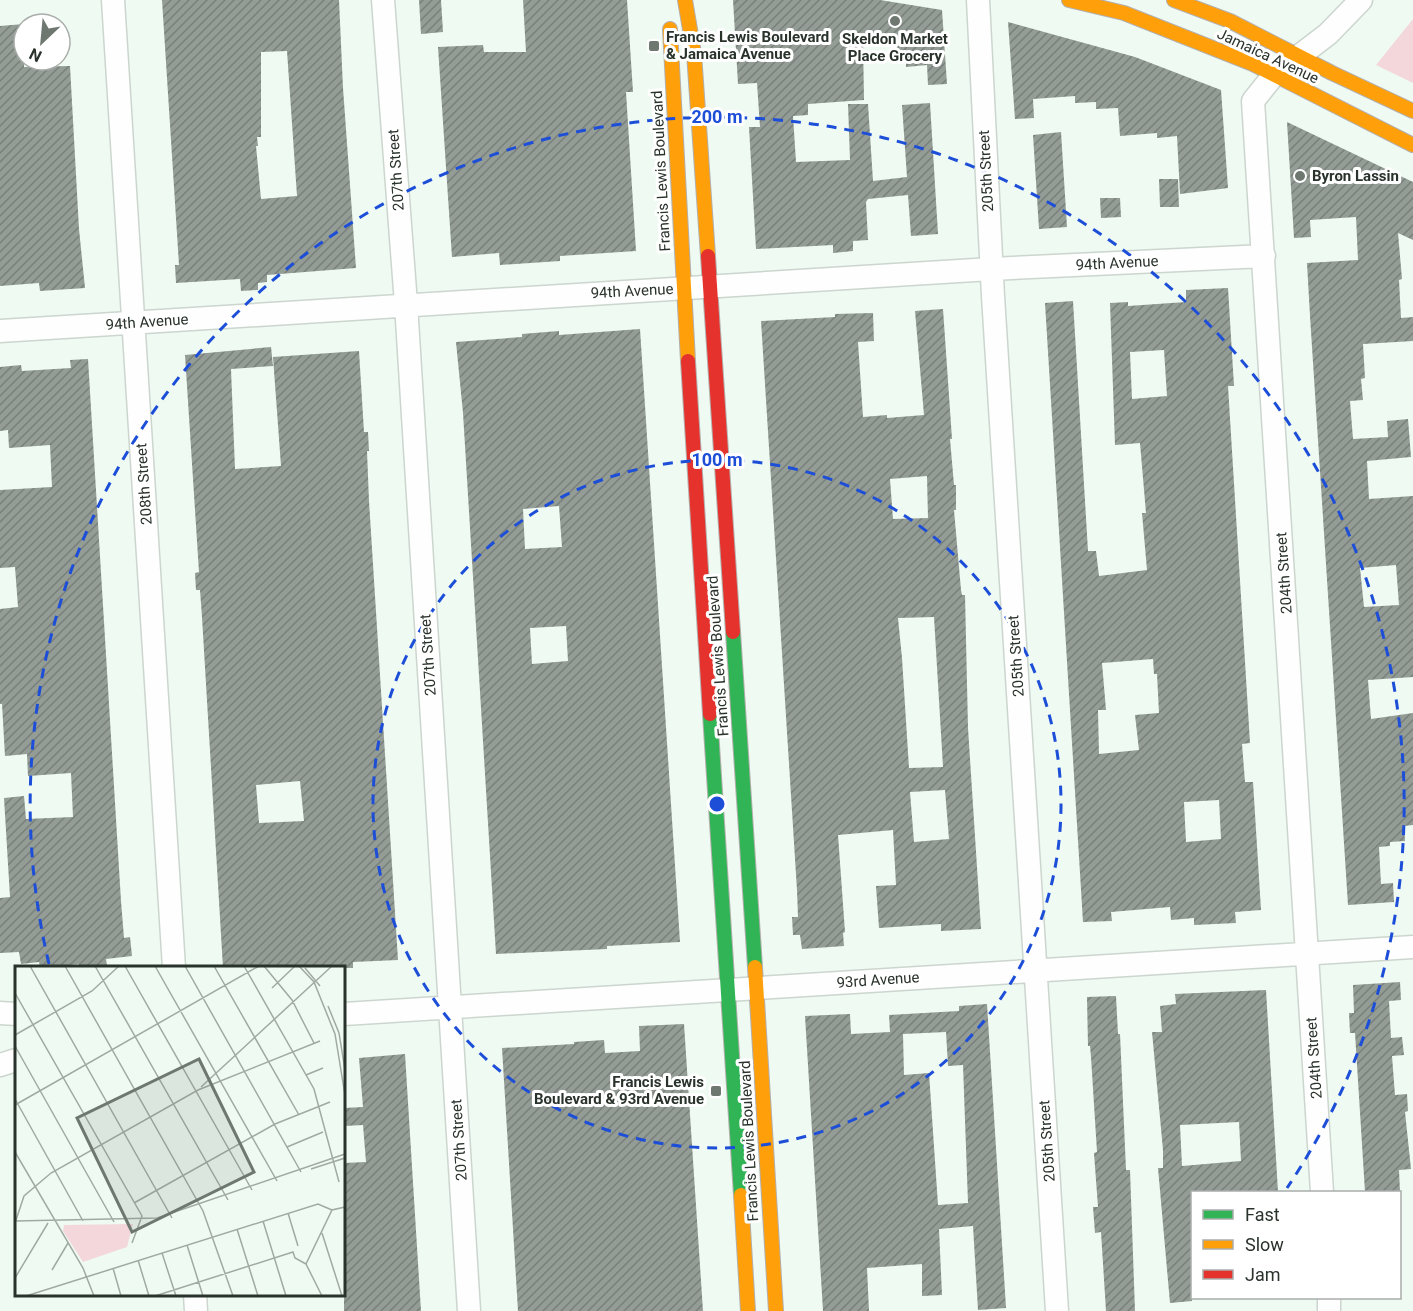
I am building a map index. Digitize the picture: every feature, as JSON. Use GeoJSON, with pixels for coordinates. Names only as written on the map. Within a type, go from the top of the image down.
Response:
{"type":"FeatureCollection","features":[{"type":"Feature","properties":{"kind":"main road","name":"Francis Lewis Boulevard"},"geometry":{"type":"LineString","coordinates":[[685,0],[694,53],[757,988],[776,1311]]}},
{"type":"Feature","properties":{"kind":"main road","name":"Jamaica Avenue"},"geometry":{"type":"LineString","coordinates":[[1069,0],[1124,13],[1252,64],[1413,144]]}},
{"type":"Feature","properties":{"kind":"main road","name":"Jamaica Avenue"},"geometry":{"type":"LineString","coordinates":[[1174,0],[1230,21],[1413,111]]}},
{"type":"Feature","properties":{"kind":"main road","name":"Francis Lewis Boulevard"},"geometry":{"type":"LineString","coordinates":[[669,12],[683,288],[748,1311]]}},
{"type":"Feature","properties":{"kind":"street","name":"208th Street"},"geometry":{"type":"LineString","coordinates":[[113,0],[174,966]]}},
{"type":"Feature","properties":{"kind":"street","name":"207th Street"},"geometry":{"type":"LineString","coordinates":[[383,0],[406,304],[470,1311]]}},
{"type":"Feature","properties":{"kind":"street","name":"205th Street"},"geometry":{"type":"LineString","coordinates":[[978,0],[991,269],[1057,1311]]}},
{"type":"Feature","properties":{"kind":"street","name":"204th Street"},"geometry":{"type":"LineString","coordinates":[[1322,1191],[1253,101],[1274,76],[1328,34],[1361,0]]}},
{"type":"Feature","properties":{"kind":"street","name":"94th Avenue"},"geometry":{"type":"LineString","coordinates":[[0,331],[991,269],[1264,256]]}},
{"type":"Feature","properties":{"kind":"street","name":"93rd Avenue"},"geometry":{"type":"LineString","coordinates":[[345,1014],[1413,947]]}},
{"type":"Feature","properties":{"kind":"street"},"geometry":{"type":"LineString","coordinates":[[0,1013],[15,1014]]}},
{"type":"Feature","properties":{"kind":"street"},"geometry":{"type":"LineString","coordinates":[[0,1065],[15,1060]]}},
{"type":"Feature","properties":{"kind":"street"},"geometry":{"type":"LineString","coordinates":[[195,1296],[196,1311]]}},
{"type":"Feature","properties":{"kind":"shaded area"},"geometry":{"type":"Polygon","coordinates":[[[1413,19],[1413,83],[1376,65],[1413,19]]]}},
{"type":"Feature","properties":{"kind":"building"},"geometry":{"type":"Polygon","coordinates":[[[162,0],[339,0],[356,268],[267,275],[267,282],[258,283],[258,290],[241,291],[240,279],[176,283],[175,265],[179,265],[162,0]],[[287,51],[261,52],[261,137],[257,137],[258,146],[256,146],[261,199],[297,196],[287,51]]]}},
{"type":"Feature","properties":{"kind":"building"},"geometry":{"type":"Polygon","coordinates":[[[419,0],[441,0],[443,32],[421,34],[419,0]]]}},
{"type":"Feature","properties":{"kind":"building"},"geometry":{"type":"Polygon","coordinates":[[[523,0],[627,0],[633,92],[626,92],[636,251],[560,256],[560,261],[500,265],[499,253],[452,257],[438,47],[483,45],[484,52],[526,52],[523,0]]]}},
{"type":"Feature","properties":{"kind":"building"},"geometry":{"type":"Polygon","coordinates":[[[733,0],[880,0],[942,10],[947,84],[928,85],[927,65],[906,67],[906,62],[898,63],[896,37],[863,39],[864,100],[808,104],[808,115],[793,116],[796,162],[850,160],[848,104],[868,104],[873,181],[907,177],[902,105],[930,103],[938,234],[911,236],[908,195],[868,199],[866,202],[868,240],[853,241],[853,251],[833,253],[833,245],[756,249],[749,127],[760,127],[757,83],[738,84],[733,0]]]}},
{"type":"Feature","properties":{"kind":"building"},"geometry":{"type":"Polygon","coordinates":[[[1008,22],[1135,57],[1221,90],[1228,188],[1180,194],[1177,136],[1157,138],[1157,133],[1120,136],[1118,108],[1096,109],[1096,102],[1075,103],[1075,96],[1033,99],[1034,118],[1015,119],[1008,22]]]}},
{"type":"Feature","properties":{"kind":"building"},"geometry":{"type":"Polygon","coordinates":[[[12,25],[12,72],[70,72],[79,229],[85,288],[40,291],[39,283],[0,286],[0,26],[12,25]]]}},
{"type":"Feature","properties":{"kind":"building"},"geometry":{"type":"Polygon","coordinates":[[[1287,122],[1413,182],[1413,240],[1398,233],[1402,279],[1399,280],[1401,318],[1413,317],[1413,341],[1363,344],[1365,378],[1361,379],[1363,400],[1350,401],[1353,439],[1388,437],[1387,421],[1408,419],[1411,457],[1367,461],[1369,499],[1413,496],[1413,677],[1368,680],[1371,719],[1413,713],[1413,825],[1404,826],[1405,841],[1390,842],[1390,846],[1379,847],[1381,884],[1393,883],[1394,902],[1348,905],[1307,263],[1358,260],[1356,217],[1310,220],[1311,237],[1294,238],[1287,122]],[[1396,565],[1360,568],[1364,607],[1399,605],[1396,565]]]}},
{"type":"Feature","properties":{"kind":"building"},"geometry":{"type":"Polygon","coordinates":[[[1061,132],[1067,227],[1039,229],[1033,135],[1061,132]]]}},
{"type":"Feature","properties":{"kind":"building"},"geometry":{"type":"Polygon","coordinates":[[[1159,179],[1178,179],[1179,207],[1160,207],[1159,179]]]}},
{"type":"Feature","properties":{"kind":"building"},"geometry":{"type":"Polygon","coordinates":[[[1100,198],[1120,198],[1121,217],[1101,218],[1100,198]]]}},
{"type":"Feature","properties":{"kind":"building"},"geometry":{"type":"Polygon","coordinates":[[[1228,288],[1234,386],[1228,386],[1250,743],[1242,744],[1245,782],[1253,782],[1261,910],[1235,912],[1236,923],[1194,925],[1194,918],[1171,920],[1170,907],[1111,912],[1112,921],[1083,922],[1045,303],[1073,301],[1088,551],[1096,551],[1099,576],[1147,570],[1142,513],[1146,513],[1140,443],[1115,445],[1110,303],[1128,302],[1128,306],[1186,302],[1186,290],[1228,288]],[[1164,350],[1130,352],[1132,399],[1167,396],[1164,350]],[[1153,659],[1102,663],[1106,710],[1098,710],[1099,754],[1139,750],[1135,715],[1159,713],[1157,674],[1154,674],[1153,659]],[[1219,800],[1184,802],[1186,842],[1221,839],[1219,800]]]}},
{"type":"Feature","properties":{"kind":"building"},"geometry":{"type":"Polygon","coordinates":[[[943,309],[952,439],[950,439],[954,485],[956,485],[956,510],[954,510],[961,590],[962,595],[965,595],[968,728],[981,929],[941,931],[941,924],[879,928],[876,886],[896,885],[893,830],[838,835],[844,946],[802,949],[800,935],[793,935],[792,917],[798,917],[797,890],[761,321],[873,313],[874,341],[858,342],[863,417],[887,415],[887,418],[924,415],[915,311],[943,309]],[[927,476],[890,479],[893,519],[928,518],[927,476]],[[934,617],[898,618],[909,768],[943,767],[934,617]],[[945,790],[910,792],[914,842],[949,839],[945,790]]]}},
{"type":"Feature","properties":{"kind":"building"},"geometry":{"type":"Polygon","coordinates":[[[640,329],[680,942],[607,946],[607,949],[496,954],[463,413],[456,342],[522,337],[522,334],[559,331],[559,335],[640,329]],[[559,506],[523,509],[525,549],[562,547],[559,506]],[[566,626],[530,628],[532,664],[568,661],[566,626]]]}},
{"type":"Feature","properties":{"kind":"building"},"geometry":{"type":"Polygon","coordinates":[[[271,347],[273,366],[231,369],[235,469],[281,466],[273,357],[359,351],[364,432],[368,432],[369,501],[398,960],[353,962],[353,968],[345,968],[345,966],[223,966],[202,617],[200,590],[196,590],[195,573],[199,572],[185,355],[271,347]],[[300,781],[256,785],[259,823],[304,821],[300,781]]]}},
{"type":"Feature","properties":{"kind":"building"},"geometry":{"type":"Polygon","coordinates":[[[88,359],[121,901],[124,938],[130,937],[132,956],[106,959],[107,966],[79,966],[79,964],[40,966],[39,962],[21,964],[19,952],[0,953],[0,898],[10,897],[4,798],[24,796],[26,819],[73,817],[71,773],[28,776],[27,754],[5,756],[2,704],[0,704],[0,609],[18,607],[15,567],[0,568],[0,490],[52,487],[50,445],[9,448],[8,430],[0,431],[0,367],[21,365],[22,371],[71,368],[70,360],[88,359]]]}},
{"type":"Feature","properties":{"kind":"building"},"geometry":{"type":"Polygon","coordinates":[[[1400,982],[1401,1000],[1389,1001],[1391,1038],[1402,1037],[1404,1055],[1392,1056],[1395,1095],[1407,1094],[1408,1111],[1405,1112],[1411,1169],[1399,1170],[1400,1191],[1365,1191],[1355,1033],[1350,1033],[1349,1013],[1354,1013],[1353,985],[1400,982]]]}},
{"type":"Feature","properties":{"kind":"building"},"geometry":{"type":"Polygon","coordinates":[[[1266,990],[1278,1191],[1191,1191],[1192,1301],[1170,1303],[1158,1168],[1163,1168],[1163,1150],[1152,1032],[1162,1032],[1160,1006],[1176,1004],[1175,994],[1266,990]],[[1239,1122],[1180,1125],[1182,1166],[1241,1161],[1239,1122]]]}},
{"type":"Feature","properties":{"kind":"building"},"geometry":{"type":"Polygon","coordinates":[[[1116,996],[1118,1034],[1120,1034],[1126,1170],[1130,1170],[1135,1311],[1106,1311],[1101,1232],[1095,1233],[1093,1207],[1098,1207],[1094,1153],[1097,1152],[1091,1057],[1090,1046],[1088,1046],[1087,997],[1116,996]]]}},
{"type":"Feature","properties":{"kind":"building"},"geometry":{"type":"Polygon","coordinates":[[[987,1004],[1006,1308],[978,1310],[973,1226],[939,1229],[942,1295],[922,1296],[922,1264],[867,1268],[869,1311],[823,1311],[805,1016],[850,1014],[851,1034],[890,1032],[889,1015],[959,1011],[959,1006],[987,1004]],[[946,1032],[903,1034],[904,1075],[929,1073],[938,1205],[968,1203],[963,1065],[948,1066],[946,1032]]]}},
{"type":"Feature","properties":{"kind":"building"},"geometry":{"type":"Polygon","coordinates":[[[684,1024],[703,1311],[518,1311],[502,1048],[604,1040],[605,1053],[640,1051],[639,1026],[684,1024]]]}},
{"type":"Feature","properties":{"kind":"building"},"geometry":{"type":"Polygon","coordinates":[[[405,1054],[421,1311],[344,1311],[345,1163],[366,1162],[363,1125],[345,1126],[345,1108],[363,1107],[359,1058],[405,1054]]]}},
{"type":"Feature","properties":{"kind":"traffic: fast"},"geometry":{"type":"LineString","coordinates":[[733,632],[755,967]]}},
{"type":"Feature","properties":{"kind":"traffic: fast"},"geometry":{"type":"LineString","coordinates":[[710,714],[741,1195]]}},
{"type":"Feature","properties":{"kind":"traffic: slow"},"geometry":{"type":"LineString","coordinates":[[685,0],[694,53],[708,256]]}},
{"type":"Feature","properties":{"kind":"traffic: slow"},"geometry":{"type":"LineString","coordinates":[[1069,0],[1124,13],[1253,64],[1413,145]]}},
{"type":"Feature","properties":{"kind":"traffic: slow"},"geometry":{"type":"LineString","coordinates":[[1174,0],[1230,21],[1413,111]]}},
{"type":"Feature","properties":{"kind":"traffic: slow"},"geometry":{"type":"LineString","coordinates":[[670,29],[688,361]]}},
{"type":"Feature","properties":{"kind":"traffic: slow"},"geometry":{"type":"LineString","coordinates":[[755,967],[776,1311]]}},
{"type":"Feature","properties":{"kind":"traffic: slow"},"geometry":{"type":"LineString","coordinates":[[741,1195],[748,1311]]}},
{"type":"Feature","properties":{"kind":"traffic: jam"},"geometry":{"type":"LineString","coordinates":[[708,256],[733,632]]}},
{"type":"Feature","properties":{"kind":"traffic: jam"},"geometry":{"type":"LineString","coordinates":[[688,361],[710,714]]}},
{"type":"Feature","properties":{"kind":"place","name":"Skeldon Market Place Grocery"},"geometry":{"type":"Point","coordinates":[895,21]}},
{"type":"Feature","properties":{"kind":"place","name":"Francis Lewis Boulevard & Jamaica Avenue"},"geometry":{"type":"Point","coordinates":[654,46]}},
{"type":"Feature","properties":{"kind":"place","name":"Byron Lassin"},"geometry":{"type":"Point","coordinates":[1300,176]}},
{"type":"Feature","properties":{"kind":"place","name":"Francis Lewis Boulevard & 93rd Avenue"},"geometry":{"type":"Point","coordinates":[716,1091]}}]}
